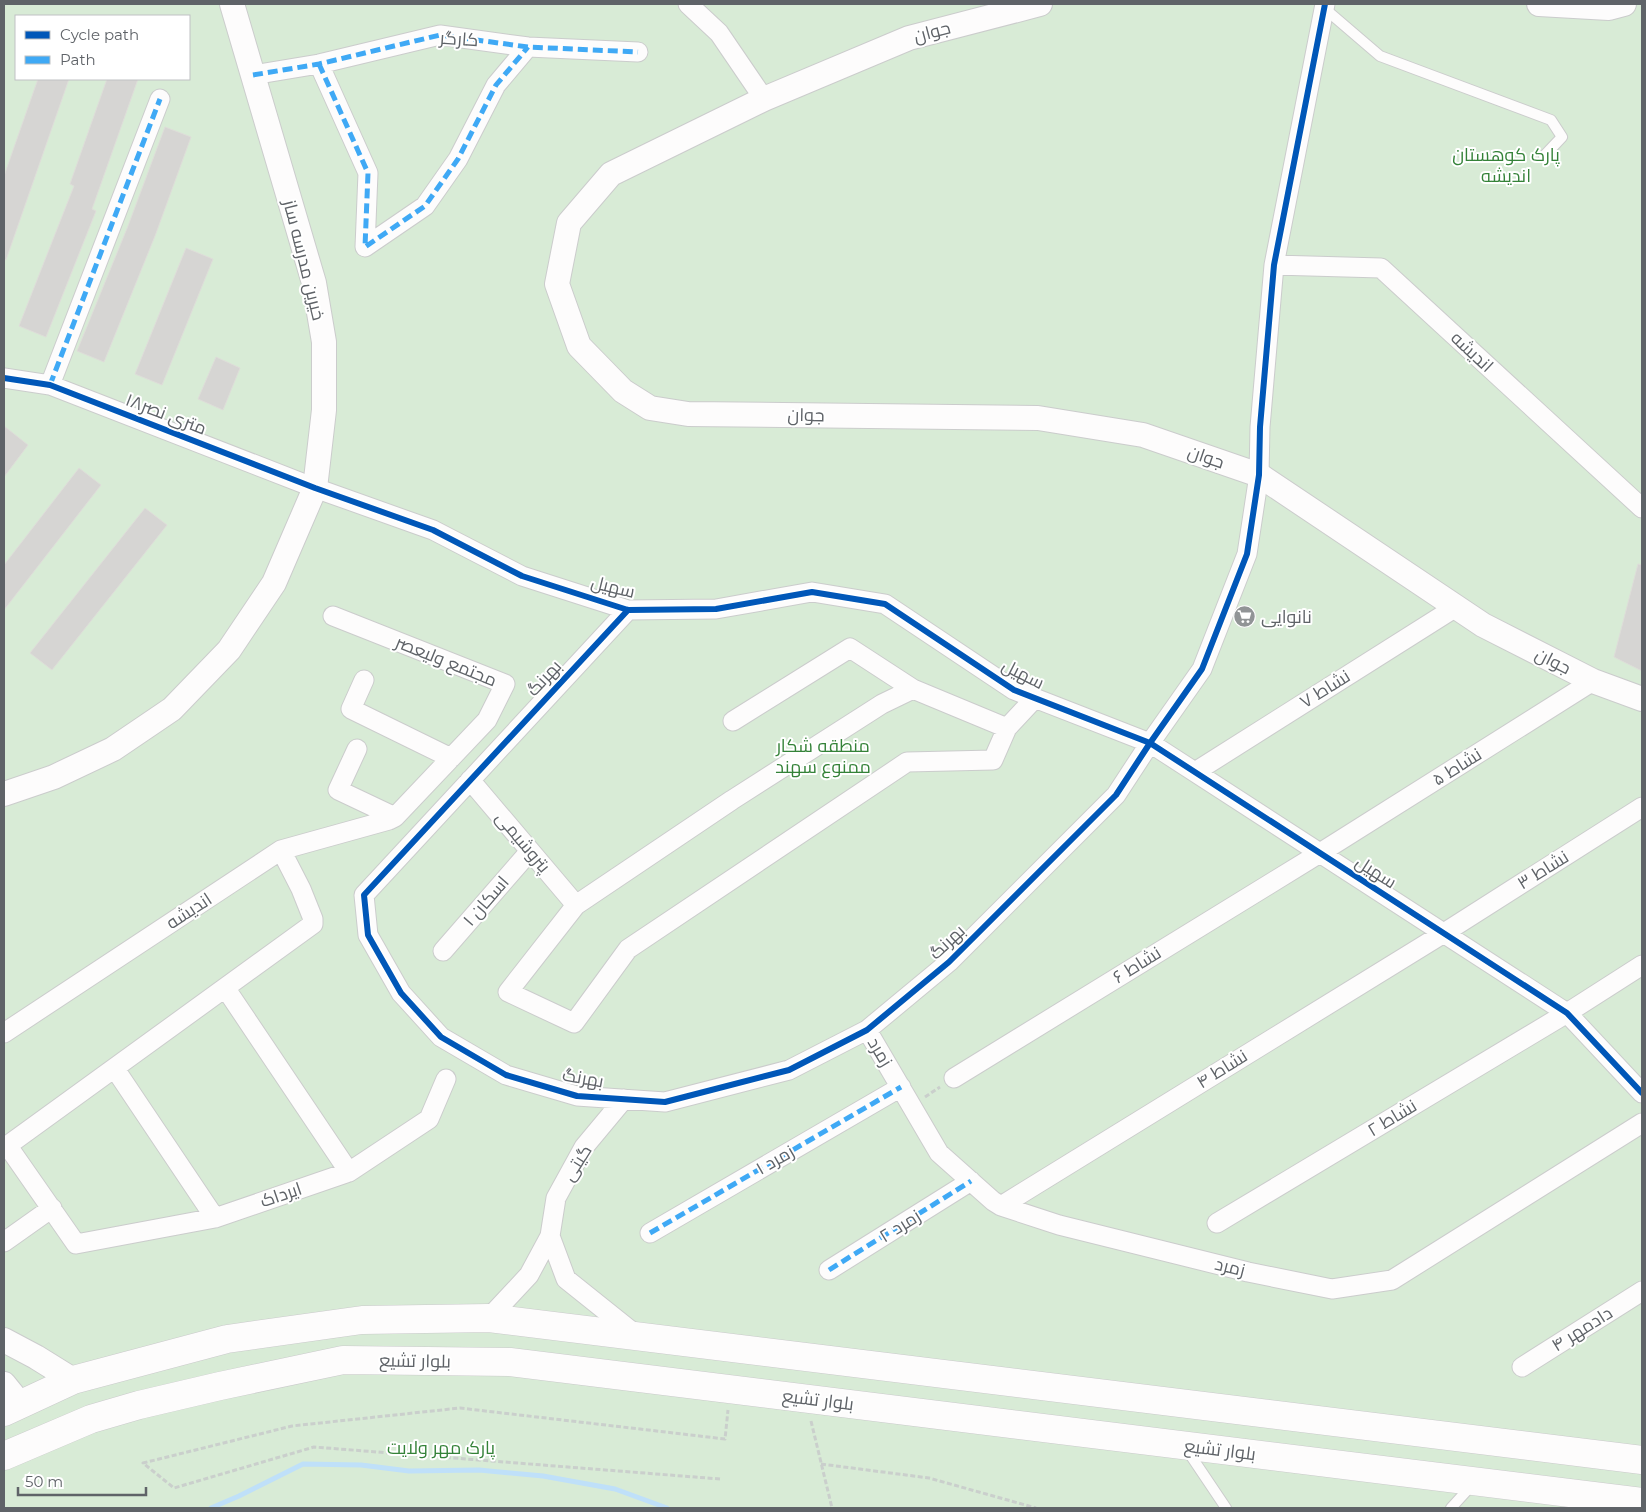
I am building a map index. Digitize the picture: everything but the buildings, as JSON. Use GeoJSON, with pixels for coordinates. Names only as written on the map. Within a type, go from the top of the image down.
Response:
{"type":"FeatureCollection","features":[{"type":"Feature","properties":{"kind":"main road"},"geometry":{"type":"LineString","coordinates":[[38,1442],[12,1409],[73,1380],[227,1339],[362,1320],[489,1318],[1642,1460]]}},
{"type":"Feature","properties":{"kind":"main road","name":"بلوار تشیع"},"geometry":{"type":"LineString","coordinates":[[4,1456],[91,1419],[140,1405],[343,1360],[510,1362],[1642,1502]]}},
{"type":"Feature","properties":{"kind":"main road"},"geometry":{"type":"LineString","coordinates":[[73,1380],[91,1419]]}},
{"type":"Feature","properties":{"kind":"street","name":"خیرین مدرسه ساز"},"geometry":{"type":"LineString","coordinates":[[4,794],[54,777],[113,749],[172,708],[229,650],[274,583],[315,488],[324,410],[324,342],[314,283],[232,4]]}},
{"type":"Feature","properties":{"kind":"street"},"geometry":{"type":"LineString","coordinates":[[688,4],[719,33],[764,98]]}},
{"type":"Feature","properties":{"kind":"street","name":"جوان"},"geometry":{"type":"LineString","coordinates":[[1040,4],[909,38],[764,98],[612,174],[569,224],[557,284],[579,346],[623,391],[650,408],[688,414],[1038,418],[1143,435],[1259,475],[1483,625],[1594,681],[1642,699]]}},
{"type":"Feature","properties":{"kind":"street"},"geometry":{"type":"LineString","coordinates":[[1539,4],[1609,8],[1624,4]]}},
{"type":"Feature","properties":{"kind":"street","name":"بهرنگ"},"geometry":{"type":"LineString","coordinates":[[628,610],[364,895],[368,935],[401,993],[441,1037],[506,1074],[577,1096],[665,1102],[789,1070],[868,1030],[949,962],[1116,795],[1150,742],[1202,669],[1247,554],[1259,475],[1260,427],[1274,265],[1325,6]]}},
{"type":"Feature","properties":{"kind":"street","name":"کارگر"},"geometry":{"type":"LineString","coordinates":[[253,75],[319,64],[440,35],[528,47],[638,52]]}},
{"type":"Feature","properties":{"kind":"street"},"geometry":{"type":"LineString","coordinates":[[319,64],[368,173],[365,247],[424,206],[458,159],[496,85],[528,47]]}},
{"type":"Feature","properties":{"kind":"street"},"geometry":{"type":"LineString","coordinates":[[50,385],[160,100]]}},
{"type":"Feature","properties":{"kind":"street","name":"اندیشه"},"geometry":{"type":"LineString","coordinates":[[1274,265],[1381,268],[1642,508]]}},
{"type":"Feature","properties":{"kind":"street","name":"۱۸متری نصر"},"geometry":{"type":"LineString","coordinates":[[4,378],[50,385],[315,488]]}},
{"type":"Feature","properties":{"kind":"street","name":"سهیل"},"geometry":{"type":"LineString","coordinates":[[315,488],[433,530],[522,576],[628,610],[716,609],[812,592],[885,604],[1014,690],[1150,742],[1566,1013],[1642,1093]]}},
{"type":"Feature","properties":{"kind":"street","name":"نشاط ۷"},"geometry":{"type":"LineString","coordinates":[[1195,772],[1456,607]]}},
{"type":"Feature","properties":{"kind":"street","name":"مجتمع ولیعصر"},"geometry":{"type":"LineString","coordinates":[[333,616],[504,684],[487,720],[392,818]]}},
{"type":"Feature","properties":{"kind":"street"},"geometry":{"type":"LineString","coordinates":[[733,721],[850,648],[913,689],[1007,728]]}},
{"type":"Feature","properties":{"kind":"street"},"geometry":{"type":"LineString","coordinates":[[364,680],[351,709],[451,758]]}},
{"type":"Feature","properties":{"kind":"street","name":"نشاط ۵"},"geometry":{"type":"LineString","coordinates":[[1320,853],[1594,681]]}},
{"type":"Feature","properties":{"kind":"street"},"geometry":{"type":"LineString","coordinates":[[913,689],[882,704],[732,800],[576,905],[508,992],[574,1023],[628,949],[907,762],[993,760],[1007,728],[1035,698]]}},
{"type":"Feature","properties":{"kind":"street"},"geometry":{"type":"LineString","coordinates":[[356,749],[338,790],[392,818]]}},
{"type":"Feature","properties":{"kind":"street","name":"پتروشیمی"},"geometry":{"type":"LineString","coordinates":[[470,780],[576,905]]}},
{"type":"Feature","properties":{"kind":"street","name":"نشاط ۳"},"geometry":{"type":"LineString","coordinates":[[1444,933],[1642,807]]}},
{"type":"Feature","properties":{"kind":"street","name":"اندیشه"},"geometry":{"type":"LineString","coordinates":[[4,1033],[281,850],[392,818]]}},
{"type":"Feature","properties":{"kind":"street"},"geometry":{"type":"LineString","coordinates":[[4,1242],[52,1208],[5,1146],[115,1069],[312,924],[313,920],[301,889],[281,850]]}},
{"type":"Feature","properties":{"kind":"street","name":"اسکان ۱"},"geometry":{"type":"LineString","coordinates":[[443,951],[530,851]]}},
{"type":"Feature","properties":{"kind":"street","name":"نشاط ۶"},"geometry":{"type":"LineString","coordinates":[[954,1078],[1320,853]]}},
{"type":"Feature","properties":{"kind":"street","name":"نشاط ۴"},"geometry":{"type":"LineString","coordinates":[[1001,1206],[1444,933]]}},
{"type":"Feature","properties":{"kind":"street","name":"نشاط ۲"},"geometry":{"type":"LineString","coordinates":[[1217,1223],[1566,1013],[1642,965]]}},
{"type":"Feature","properties":{"kind":"street"},"geometry":{"type":"LineString","coordinates":[[226,988],[349,1172]]}},
{"type":"Feature","properties":{"kind":"street","name":"زمرد"},"geometry":{"type":"LineString","coordinates":[[868,1030],[940,1153],[1001,1206],[1059,1225],[1248,1272],[1332,1289],[1392,1280],[1642,1123]]}},
{"type":"Feature","properties":{"kind":"street"},"geometry":{"type":"LineString","coordinates":[[115,1069],[215,1218]]}},
{"type":"Feature","properties":{"kind":"street","name":"ایرداک"},"geometry":{"type":"LineString","coordinates":[[52,1208],[76,1244],[215,1218],[349,1172],[429,1119],[446,1079]]}},
{"type":"Feature","properties":{"kind":"street","name":"زمرد ۱"},"geometry":{"type":"LineString","coordinates":[[650,1233],[901,1087]]}},
{"type":"Feature","properties":{"kind":"street","name":"گیتی"},"geometry":{"type":"LineString","coordinates":[[489,1318],[529,1275],[550,1236],[556,1198],[584,1147],[624,1099]]}},
{"type":"Feature","properties":{"kind":"street","name":"زمرد ۲"},"geometry":{"type":"LineString","coordinates":[[829,1270],[971,1181]]}},
{"type":"Feature","properties":{"kind":"street","name":"گیتی"},"geometry":{"type":"LineString","coordinates":[[550,1236],[566,1279],[636,1336]]}},
{"type":"Feature","properties":{"kind":"street","name":"دادمهر ۴"},"geometry":{"type":"LineString","coordinates":[[1522,1367],[1642,1291]]}},
{"type":"Feature","properties":{"kind":"street"},"geometry":{"type":"LineString","coordinates":[[4,1340],[73,1380]]}},
{"type":"Feature","properties":{"kind":"street"},"geometry":{"type":"LineString","coordinates":[[4,1384],[12,1409]]}},
{"type":"Feature","properties":{"kind":"lane"},"geometry":{"type":"LineString","coordinates":[[1325,6],[1380,56],[1551,120],[1562,137],[1544,156]]}},
{"type":"Feature","properties":{"kind":"lane"},"geometry":{"type":"LineString","coordinates":[[1184,1445],[1226,1508]]}},
{"type":"Feature","properties":{"kind":"lane"},"geometry":{"type":"LineString","coordinates":[[1451,1508],[1475,1481]]}},
{"type":"Feature","properties":{"kind":"path"},"geometry":{"type":"LineString","coordinates":[[912,1105],[954,1078]]}},
{"type":"Feature","properties":{"kind":"path"},"geometry":{"type":"LineString","coordinates":[[720,1479],[314,1448],[174,1488],[143,1463],[292,1426],[460,1408],[725,1440],[730,1389]]}},
{"type":"Feature","properties":{"kind":"path"},"geometry":{"type":"LineString","coordinates":[[805,1398],[832,1508]]}},
{"type":"Feature","properties":{"kind":"path"},"geometry":{"type":"LineString","coordinates":[[821,1464],[930,1478],[1036,1508]]}},
{"type":"Feature","properties":{"kind":"green space","name":"منطقه شکار ممنوع سهند"},"geometry":{"type":"Polygon","coordinates":[[[4,4],[1642,4],[1642,1508],[4,1508],[4,4]]]}},
{"type":"Feature","properties":{"kind":"waterway"},"geometry":{"type":"LineString","coordinates":[[211,1508],[303,1464],[361,1465],[409,1471],[479,1470],[543,1476],[615,1489],[667,1508]]}},
{"type":"Feature","properties":{"kind":"marked path"},"geometry":{"type":"LineString","coordinates":[[253,75],[319,64],[440,35],[528,47],[638,52]]}},
{"type":"Feature","properties":{"kind":"marked path"},"geometry":{"type":"LineString","coordinates":[[319,64],[368,173],[365,247],[425,206],[458,159],[496,85],[528,47]]}},
{"type":"Feature","properties":{"kind":"marked path"},"geometry":{"type":"LineString","coordinates":[[50,385],[160,99]]}},
{"type":"Feature","properties":{"kind":"marked path"},"geometry":{"type":"LineString","coordinates":[[650,1233],[901,1087]]}},
{"type":"Feature","properties":{"kind":"marked path"},"geometry":{"type":"LineString","coordinates":[[829,1270],[971,1181]]}},
{"type":"Feature","properties":{"kind":"cycle path"},"geometry":{"type":"LineString","coordinates":[[628,610],[364,895],[368,935],[401,993],[441,1037],[506,1075],[577,1096],[665,1102],[789,1070],[867,1030],[949,962],[1116,795],[1202,669],[1247,554],[1259,475],[1260,427],[1274,265],[1325,4]]}},
{"type":"Feature","properties":{"kind":"cycle path"},"geometry":{"type":"LineString","coordinates":[[4,378],[50,385],[315,488],[433,530],[522,576],[628,610],[716,609],[812,592],[885,604],[1014,690],[1150,743],[1567,1013],[1642,1093]]}},
{"type":"Feature","properties":{"kind":"place","name":"نانوایی"},"geometry":{"type":"Point","coordinates":[1245,617]}},
{"type":"Feature","properties":{"kind":"park label","name":"پارک کوهستان اندیشه"},"geometry":{"type":"Point","coordinates":[1506,165]}},
{"type":"Feature","properties":{"kind":"park label","name":"پارک مهر ولایت"},"geometry":{"type":"Point","coordinates":[441,1448]}}]}
